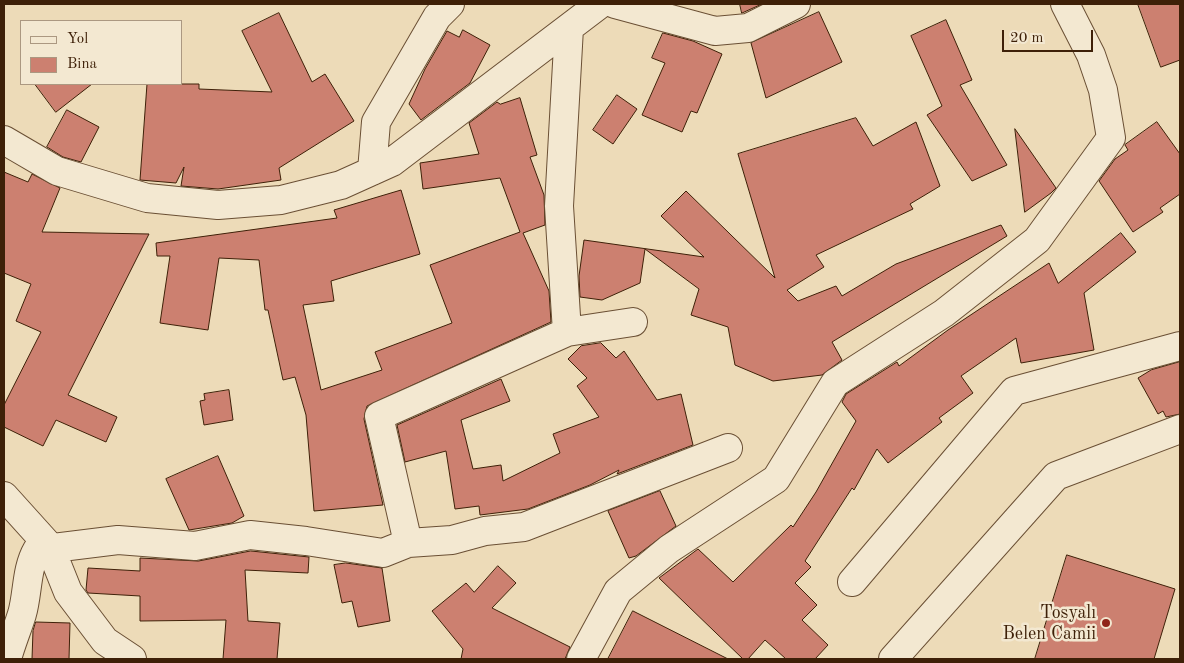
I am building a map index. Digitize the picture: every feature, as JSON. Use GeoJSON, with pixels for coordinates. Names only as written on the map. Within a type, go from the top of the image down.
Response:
{"type":"FeatureCollection","features":[{"type":"Feature","properties":{"kind":"street"},"geometry":{"type":"LineString","coordinates":[[372,171],[376,122],[437,17],[450,4]]}},
{"type":"Feature","properties":{"kind":"street"},"geometry":{"type":"LineString","coordinates":[[4,140],[56,171],[147,198],[218,204],[281,200],[341,186],[392,162],[600,4]]}},
{"type":"Feature","properties":{"kind":"street"},"geometry":{"type":"LineString","coordinates":[[615,4],[715,31],[748,28],[796,4]]}},
{"type":"Feature","properties":{"kind":"street"},"geometry":{"type":"LineString","coordinates":[[581,659],[618,591],[669,549],[776,479],[835,383],[944,314],[1037,240],[1111,138],[1103,90],[1091,55],[1065,4]]}},
{"type":"Feature","properties":{"kind":"street"},"geometry":{"type":"LineString","coordinates":[[567,332],[559,206],[569,28]]}},
{"type":"Feature","properties":{"kind":"street"},"geometry":{"type":"LineString","coordinates":[[408,543],[379,416],[567,332],[633,322]]}},
{"type":"Feature","properties":{"kind":"street"},"geometry":{"type":"LineString","coordinates":[[852,582],[1014,391],[1180,346]]}},
{"type":"Feature","properties":{"kind":"street"},"geometry":{"type":"LineString","coordinates":[[893,659],[1056,476],[1180,429]]}},
{"type":"Feature","properties":{"kind":"street"},"geometry":{"type":"LineString","coordinates":[[7,659],[22,613],[32,558],[37,550],[118,540],[195,546],[250,535],[306,541],[383,553],[408,543],[452,540],[486,532],[524,528],[728,448]]}},
{"type":"Feature","properties":{"kind":"street"},"geometry":{"type":"LineString","coordinates":[[4,496],[50,547],[68,592],[105,641],[132,659]]}},
{"type":"Feature","properties":{"kind":"building"},"geometry":{"type":"Polygon","coordinates":[[[740,4],[762,4],[742,13],[740,4]]]}},
{"type":"Feature","properties":{"kind":"building"},"geometry":{"type":"Polygon","coordinates":[[[1138,4],[1180,4],[1180,60],[1161,67],[1138,4]]]}},
{"type":"Feature","properties":{"kind":"building"},"geometry":{"type":"Polygon","coordinates":[[[819,12],[842,62],[766,98],[751,43],[819,12]]]}},
{"type":"Feature","properties":{"kind":"building"},"geometry":{"type":"Polygon","coordinates":[[[279,13],[312,82],[325,74],[354,121],[279,168],[281,180],[218,189],[181,186],[184,167],[176,183],[140,180],[147,85],[199,84],[199,89],[272,92],[242,31],[279,13]]]}},
{"type":"Feature","properties":{"kind":"building"},"geometry":{"type":"Polygon","coordinates":[[[946,20],[972,80],[960,85],[1007,165],[972,181],[927,115],[942,106],[911,36],[946,20]]]}},
{"type":"Feature","properties":{"kind":"building"},"geometry":{"type":"Polygon","coordinates":[[[463,30],[490,45],[470,83],[421,120],[409,104],[425,69],[447,31],[459,37],[463,30]]]}},
{"type":"Feature","properties":{"kind":"building"},"geometry":{"type":"Polygon","coordinates":[[[663,33],[693,41],[722,54],[697,113],[691,111],[682,132],[642,115],[665,63],[652,58],[663,33]]]}},
{"type":"Feature","properties":{"kind":"building"},"geometry":{"type":"Polygon","coordinates":[[[36,85],[91,85],[56,112],[36,85]]]}},
{"type":"Feature","properties":{"kind":"building"},"geometry":{"type":"Polygon","coordinates":[[[617,95],[637,109],[613,144],[593,130],[617,95]]]}},
{"type":"Feature","properties":{"kind":"building"},"geometry":{"type":"Polygon","coordinates":[[[520,98],[537,155],[530,157],[544,195],[545,225],[523,233],[549,291],[551,322],[367,406],[364,419],[383,505],[314,511],[306,415],[295,377],[283,380],[268,310],[265,310],[259,260],[219,258],[208,330],[160,323],[170,256],[157,256],[156,243],[337,218],[334,210],[401,190],[420,254],[331,281],[334,301],[303,305],[321,390],[382,370],[375,352],[452,323],[430,265],[520,232],[500,178],[423,189],[420,163],[479,154],[469,123],[497,102],[500,104],[520,98]]]}},
{"type":"Feature","properties":{"kind":"building"},"geometry":{"type":"Polygon","coordinates":[[[67,110],[99,127],[81,162],[63,157],[47,147],[67,110]]]}},
{"type":"Feature","properties":{"kind":"building"},"geometry":{"type":"Polygon","coordinates":[[[856,118],[873,146],[916,122],[940,186],[910,204],[913,209],[816,255],[824,267],[787,290],[798,301],[836,286],[842,296],[896,264],[1001,225],[1007,236],[832,342],[842,360],[822,375],[773,381],[735,365],[728,327],[691,315],[699,289],[645,249],[640,283],[602,300],[580,297],[579,276],[584,240],[704,257],[661,216],[686,191],[775,278],[738,154],[856,118]]]}},
{"type":"Feature","properties":{"kind":"building"},"geometry":{"type":"Polygon","coordinates":[[[1157,122],[1180,154],[1180,194],[1160,208],[1163,212],[1133,232],[1099,181],[1115,159],[1128,150],[1125,145],[1157,122]]]}},
{"type":"Feature","properties":{"kind":"building"},"geometry":{"type":"Polygon","coordinates":[[[1015,129],[1056,188],[1025,212],[1015,129]]]}},
{"type":"Feature","properties":{"kind":"building"},"geometry":{"type":"Polygon","coordinates":[[[4,172],[28,182],[32,174],[60,188],[42,232],[149,234],[68,395],[117,417],[106,442],[56,420],[43,446],[4,427],[4,405],[41,332],[16,321],[31,284],[4,273],[4,172]]]}},
{"type":"Feature","properties":{"kind":"building"},"geometry":{"type":"Polygon","coordinates":[[[1121,233],[1136,252],[1084,293],[1094,350],[1021,363],[1016,338],[961,376],[973,393],[939,418],[942,422],[888,463],[877,449],[854,490],[852,488],[805,561],[811,567],[795,583],[817,605],[802,620],[828,645],[815,659],[786,659],[765,640],[748,659],[743,659],[659,578],[698,549],[733,582],[791,525],[793,527],[816,492],[856,421],[842,402],[846,394],[897,362],[899,366],[948,330],[1049,263],[1058,283],[1121,233]]]}},
{"type":"Feature","properties":{"kind":"building"},"geometry":{"type":"Polygon","coordinates":[[[601,343],[616,358],[624,351],[657,400],[681,394],[693,445],[617,474],[619,470],[590,485],[528,509],[480,515],[479,506],[455,509],[446,451],[405,462],[397,425],[501,379],[510,401],[461,420],[473,469],[501,465],[503,481],[560,453],[553,434],[599,417],[577,386],[587,378],[568,359],[581,346],[601,343]]]}},
{"type":"Feature","properties":{"kind":"building"},"geometry":{"type":"Polygon","coordinates":[[[1180,362],[1180,414],[1166,417],[1163,411],[1158,414],[1138,378],[1151,370],[1180,362]]]}},
{"type":"Feature","properties":{"kind":"building"},"geometry":{"type":"Polygon","coordinates":[[[229,390],[233,420],[204,425],[200,401],[205,400],[204,394],[229,390]]]}},
{"type":"Feature","properties":{"kind":"building"},"geometry":{"type":"Polygon","coordinates":[[[218,456],[244,516],[232,523],[189,530],[166,479],[218,456]]]}},
{"type":"Feature","properties":{"kind":"building"},"geometry":{"type":"Polygon","coordinates":[[[660,491],[676,526],[636,556],[629,558],[608,511],[660,491]]]}},
{"type":"Feature","properties":{"kind":"building"},"geometry":{"type":"Polygon","coordinates":[[[251,551],[309,557],[308,573],[245,570],[248,621],[280,623],[277,659],[223,659],[226,620],[140,621],[140,596],[88,593],[86,590],[88,568],[140,571],[140,558],[198,561],[251,551]]]}},
{"type":"Feature","properties":{"kind":"building","name":"Tosyalı Belen Camii"},"geometry":{"type":"Polygon","coordinates":[[[1067,555],[1175,589],[1154,659],[1035,659],[1067,555]]]}},
{"type":"Feature","properties":{"kind":"building"},"geometry":{"type":"Polygon","coordinates":[[[346,563],[382,568],[390,621],[358,627],[352,601],[342,603],[334,565],[346,563]]]}},
{"type":"Feature","properties":{"kind":"building"},"geometry":{"type":"Polygon","coordinates":[[[498,566],[516,583],[492,608],[570,647],[565,659],[461,659],[463,649],[432,611],[466,583],[474,592],[498,566]]]}},
{"type":"Feature","properties":{"kind":"building"},"geometry":{"type":"Polygon","coordinates":[[[633,611],[728,659],[608,659],[633,611]]]}},
{"type":"Feature","properties":{"kind":"building"},"geometry":{"type":"Polygon","coordinates":[[[36,622],[70,623],[69,659],[32,659],[33,631],[36,622]]]}},
{"type":"Feature","properties":{"kind":"place","name":"Tosyalı Belen Camii"},"geometry":{"type":"Point","coordinates":[1106,623]}}]}
